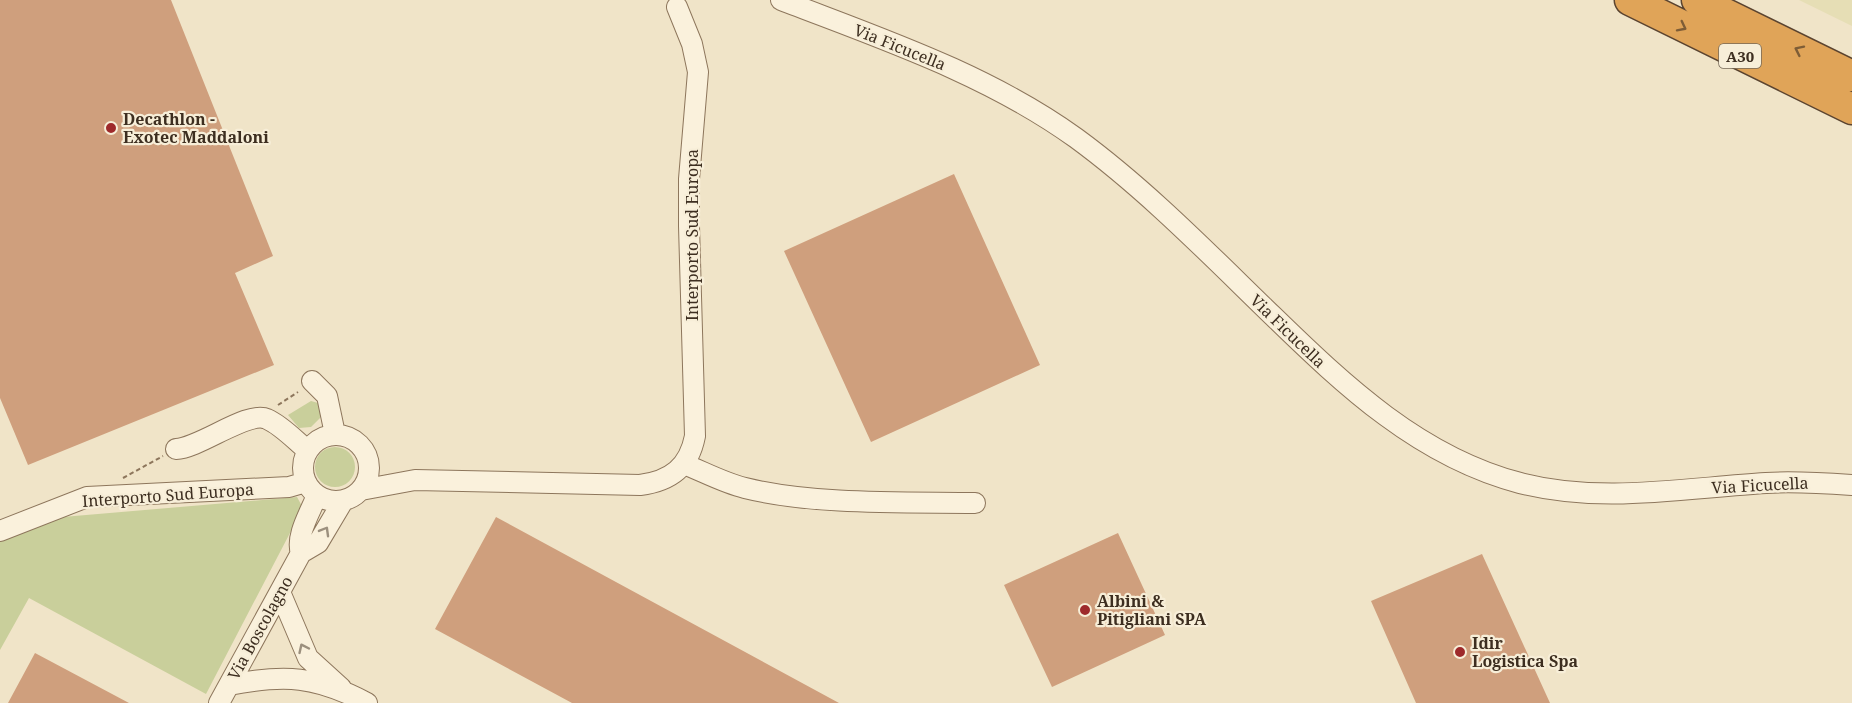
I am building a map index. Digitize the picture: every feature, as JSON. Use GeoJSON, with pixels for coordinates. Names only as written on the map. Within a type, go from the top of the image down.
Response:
{"type":"FeatureCollection","features":[{"type":"Feature","properties":{"kind":"highway","name":"A30"},"geometry":{"type":"LineString","coordinates":[[1630,0],[1852,109]]}},
{"type":"Feature","properties":{"kind":"highway","name":"A30"},"geometry":{"type":"LineString","coordinates":[[1697,0],[1852,76]]}},
{"type":"Feature","properties":{"kind":"street","name":"Via Ficucella"},"geometry":{"type":"LineString","coordinates":[[781,0],[970,76],[1027,105],[1076,139],[1144,195],[1362,399],[1390,421],[1469,464],[1518,482],[1559,490],[1597,493],[1644,493],[1769,483],[1852,485]]}},
{"type":"Feature","properties":{"kind":"street","name":"Interporto Sud Europa"},"geometry":{"type":"LineString","coordinates":[[677,8],[692,44],[698,72],[689,179],[688,226],[695,436],[692,451],[684,464]]}},
{"type":"Feature","properties":{"kind":"street"},"geometry":{"type":"LineString","coordinates":[[312,381],[327,396],[335,434]]}},
{"type":"Feature","properties":{"kind":"street"},"geometry":{"type":"LineString","coordinates":[[176,449],[188,447],[256,417],[271,421],[307,450]]}},
{"type":"Feature","properties":{"kind":"street"},"geometry":{"type":"LineString","coordinates":[[415,480],[381,468],[369,459],[356,441],[335,434],[315,442],[307,450],[303,460],[311,488],[332,501],[342,501],[361,490],[415,480],[640,485],[658,483],[673,476],[684,464],[744,488],[784,494],[868,501],[975,503]]}},
{"type":"Feature","properties":{"kind":"street"},"geometry":{"type":"LineString","coordinates":[[361,490],[367,480],[369,459]]}},
{"type":"Feature","properties":{"kind":"street","name":"Interporto Sud Europa"},"geometry":{"type":"LineString","coordinates":[[0,531],[87,497],[289,487],[311,488]]}},
{"type":"Feature","properties":{"kind":"street","name":"Via Boscolagno"},"geometry":{"type":"LineString","coordinates":[[301,553],[298,546],[311,488]]}},
{"type":"Feature","properties":{"kind":"street","name":"Via Boscolagno"},"geometry":{"type":"LineString","coordinates":[[219,703],[301,553],[318,543],[342,501]]}},
{"type":"Feature","properties":{"kind":"street"},"geometry":{"type":"LineString","coordinates":[[280,592],[308,658],[343,690],[367,703]]}},
{"type":"Feature","properties":{"kind":"street"},"geometry":{"type":"LineString","coordinates":[[229,686],[288,677],[343,690]]}},
{"type":"Feature","properties":{"kind":"path"},"geometry":{"type":"LineString","coordinates":[[256,417],[312,381]]}},
{"type":"Feature","properties":{"kind":"path"},"geometry":{"type":"LineString","coordinates":[[120,479],[176,449]]}},
{"type":"Feature","properties":{"kind":"shaded area"},"geometry":{"type":"Polygon","coordinates":[[[1799,0],[1852,0],[1852,26],[1799,0]]]}},
{"type":"Feature","properties":{"kind":"green space"},"geometry":{"type":"Polygon","coordinates":[[[311,401],[318,403],[321,417],[311,427],[299,428],[288,415],[311,401]]]}},
{"type":"Feature","properties":{"kind":"green space"},"geometry":{"type":"Polygon","coordinates":[[[335,447],[343,448],[349,453],[354,459],[354,475],[349,481],[343,486],[335,487],[327,486],[321,481],[316,475],[315,467],[316,459],[321,453],[327,448],[335,447]]]}},
{"type":"Feature","properties":{"kind":"green space"},"geometry":{"type":"Polygon","coordinates":[[[297,497],[303,508],[206,694],[29,598],[0,650],[0,541],[51,518],[297,497]]]}},
{"type":"Feature","properties":{"kind":"building","name":"Decathlon - Exotec Maddaloni"},"geometry":{"type":"Polygon","coordinates":[[[0,0],[171,0],[273,256],[235,273],[274,365],[28,465],[0,398],[0,0]]]}},
{"type":"Feature","properties":{"kind":"building"},"geometry":{"type":"Polygon","coordinates":[[[954,174],[1040,365],[871,442],[784,251],[954,174]]]}},
{"type":"Feature","properties":{"kind":"building"},"geometry":{"type":"Polygon","coordinates":[[[496,517],[839,703],[572,703],[435,629],[496,517]]]}},
{"type":"Feature","properties":{"kind":"building","name":"Albini & Pitigliani SPA"},"geometry":{"type":"Polygon","coordinates":[[[1118,533],[1165,635],[1052,687],[1004,585],[1118,533]]]}},
{"type":"Feature","properties":{"kind":"building","name":"Idir Logistica Spa"},"geometry":{"type":"Polygon","coordinates":[[[1482,554],[1550,703],[1416,703],[1371,601],[1482,554]]]}},
{"type":"Feature","properties":{"kind":"building"},"geometry":{"type":"Polygon","coordinates":[[[35,653],[129,703],[8,703],[35,653]]]}},
{"type":"Feature","properties":{"kind":"place","name":"Decathlon - Exotec Maddaloni"},"geometry":{"type":"Point","coordinates":[111,128]}},
{"type":"Feature","properties":{"kind":"place","name":"Albini & Pitigliani SPA"},"geometry":{"type":"Point","coordinates":[1085,610]}},
{"type":"Feature","properties":{"kind":"place","name":"Idir Logistica Spa"},"geometry":{"type":"Point","coordinates":[1460,652]}}]}
